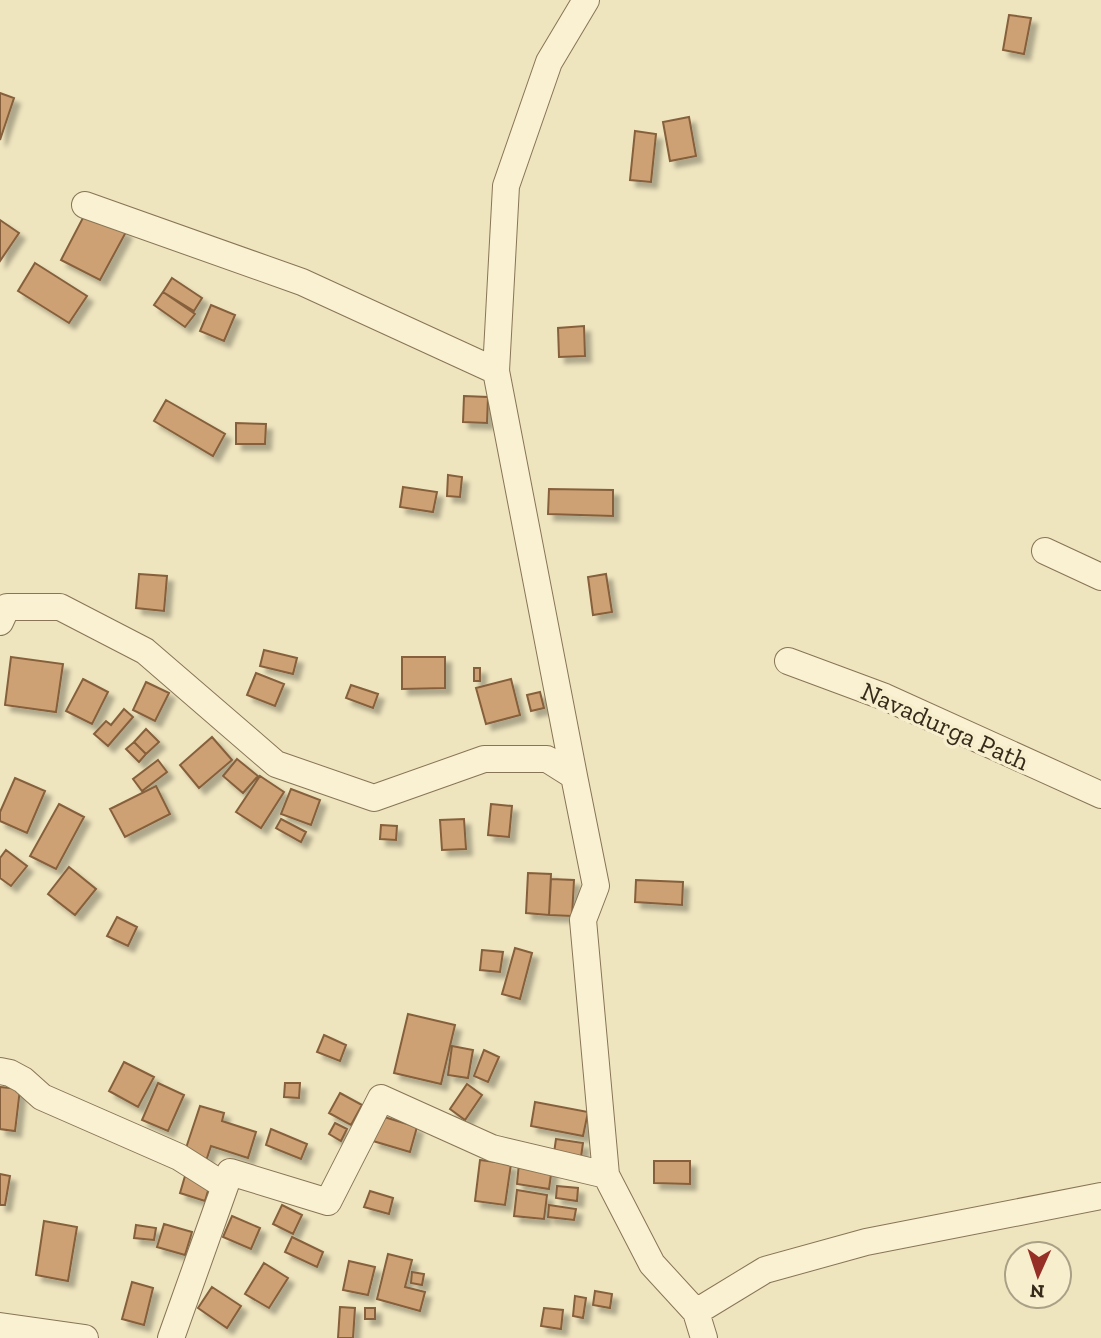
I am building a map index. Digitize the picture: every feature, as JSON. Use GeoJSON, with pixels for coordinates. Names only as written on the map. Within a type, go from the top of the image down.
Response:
{"type":"FeatureCollection","features":[{"type":"Feature","properties":{"kind":"street"},"geometry":{"type":"LineString","coordinates":[[586,0],[549,62],[506,186],[496,371],[596,886],[583,920],[606,1175],[652,1264],[696,1312],[704,1338]]}},
{"type":"Feature","properties":{"kind":"street"},"geometry":{"type":"LineString","coordinates":[[85,205],[302,282],[496,371]]}},
{"type":"Feature","properties":{"kind":"street"},"geometry":{"type":"LineString","coordinates":[[1045,551],[1101,577]]}},
{"type":"Feature","properties":{"kind":"street"},"geometry":{"type":"LineString","coordinates":[[2,610],[60,607],[145,651],[276,764],[374,798],[484,759],[547,758],[574,776]]}},
{"type":"Feature","properties":{"kind":"street","name":"Navadurga Path"},"geometry":{"type":"LineString","coordinates":[[788,661],[885,697],[1101,795]]}},
{"type":"Feature","properties":{"kind":"street"},"geometry":{"type":"LineString","coordinates":[[0,1071],[23,1080],[42,1097],[179,1157],[225,1186]]}},
{"type":"Feature","properties":{"kind":"street"},"geometry":{"type":"LineString","coordinates":[[171,1338],[230,1172],[328,1202],[381,1098],[492,1148],[606,1175]]}},
{"type":"Feature","properties":{"kind":"street"},"geometry":{"type":"LineString","coordinates":[[696,1312],[765,1269],[866,1241],[1101,1196]]}},
{"type":"Feature","properties":{"kind":"street"},"geometry":{"type":"LineString","coordinates":[[0,1326],[85,1338]]}},
{"type":"Feature","properties":{"kind":"building"},"geometry":{"type":"Polygon","coordinates":[[[1009,15],[1031,18],[1024,54],[1003,50],[1009,15]]]}},
{"type":"Feature","properties":{"kind":"building"},"geometry":{"type":"Polygon","coordinates":[[[0,93],[14,98],[0,140],[0,93]]]}},
{"type":"Feature","properties":{"kind":"building"},"geometry":{"type":"Polygon","coordinates":[[[689,117],[696,156],[670,161],[663,122],[689,117]]]}},
{"type":"Feature","properties":{"kind":"building"},"geometry":{"type":"Polygon","coordinates":[[[635,131],[656,134],[651,182],[630,180],[635,131]]]}},
{"type":"Feature","properties":{"kind":"building"},"geometry":{"type":"Polygon","coordinates":[[[86,212],[126,232],[100,280],[61,260],[86,212]]]}},
{"type":"Feature","properties":{"kind":"building"},"geometry":{"type":"Polygon","coordinates":[[[0,220],[19,233],[0,261],[0,220]]]}},
{"type":"Feature","properties":{"kind":"building"},"geometry":{"type":"Polygon","coordinates":[[[35,263],[87,296],[69,323],[18,291],[35,263]]]}},
{"type":"Feature","properties":{"kind":"building"},"geometry":{"type":"Polygon","coordinates":[[[172,278],[202,298],[194,311],[163,292],[172,278]]]}},
{"type":"Feature","properties":{"kind":"building"},"geometry":{"type":"Polygon","coordinates":[[[163,292],[195,314],[185,327],[154,305],[163,292]]]}},
{"type":"Feature","properties":{"kind":"building"},"geometry":{"type":"Polygon","coordinates":[[[211,305],[235,315],[224,341],[200,331],[211,305]]]}},
{"type":"Feature","properties":{"kind":"building"},"geometry":{"type":"Polygon","coordinates":[[[584,326],[585,356],[559,357],[558,328],[584,326]]]}},
{"type":"Feature","properties":{"kind":"building"},"geometry":{"type":"Polygon","coordinates":[[[464,396],[488,397],[487,423],[463,422],[464,396]]]}},
{"type":"Feature","properties":{"kind":"building"},"geometry":{"type":"Polygon","coordinates":[[[166,400],[225,434],[213,456],[154,421],[166,400]]]}},
{"type":"Feature","properties":{"kind":"building"},"geometry":{"type":"Polygon","coordinates":[[[236,423],[266,424],[265,444],[236,444],[236,423]]]}},
{"type":"Feature","properties":{"kind":"building"},"geometry":{"type":"Polygon","coordinates":[[[448,475],[462,477],[460,497],[447,496],[448,475]]]}},
{"type":"Feature","properties":{"kind":"building"},"geometry":{"type":"Polygon","coordinates":[[[403,487],[437,492],[433,512],[400,507],[403,487]]]}},
{"type":"Feature","properties":{"kind":"building"},"geometry":{"type":"Polygon","coordinates":[[[549,489],[613,490],[613,516],[548,514],[549,489]]]}},
{"type":"Feature","properties":{"kind":"building"},"geometry":{"type":"Polygon","coordinates":[[[139,574],[167,576],[164,611],[136,608],[139,574]]]}},
{"type":"Feature","properties":{"kind":"building"},"geometry":{"type":"Polygon","coordinates":[[[606,574],[612,612],[593,615],[588,577],[606,574]]]}},
{"type":"Feature","properties":{"kind":"building"},"geometry":{"type":"Polygon","coordinates":[[[264,650],[297,658],[293,674],[260,666],[264,650]]]}},
{"type":"Feature","properties":{"kind":"building"},"geometry":{"type":"Polygon","coordinates":[[[11,657],[63,664],[56,712],[5,705],[11,657]]]}},
{"type":"Feature","properties":{"kind":"building"},"geometry":{"type":"Polygon","coordinates":[[[402,657],[445,657],[445,688],[402,689],[402,657]]]}},
{"type":"Feature","properties":{"kind":"building"},"geometry":{"type":"Polygon","coordinates":[[[474,668],[480,668],[480,681],[474,681],[474,668]]]}},
{"type":"Feature","properties":{"kind":"building"},"geometry":{"type":"Polygon","coordinates":[[[256,673],[284,684],[275,706],[247,695],[256,673]]]}},
{"type":"Feature","properties":{"kind":"building"},"geometry":{"type":"Polygon","coordinates":[[[83,679],[108,692],[92,724],[66,711],[83,679]]]}},
{"type":"Feature","properties":{"kind":"building"},"geometry":{"type":"Polygon","coordinates":[[[511,679],[520,715],[486,724],[476,688],[511,679]]]}},
{"type":"Feature","properties":{"kind":"building"},"geometry":{"type":"Polygon","coordinates":[[[146,682],[169,693],[155,721],[133,710],[146,682]]]}},
{"type":"Feature","properties":{"kind":"building"},"geometry":{"type":"Polygon","coordinates":[[[351,685],[378,694],[373,708],[346,698],[351,685]]]}},
{"type":"Feature","properties":{"kind":"building"},"geometry":{"type":"Polygon","coordinates":[[[540,692],[544,708],[531,711],[527,695],[540,692]]]}},
{"type":"Feature","properties":{"kind":"building"},"geometry":{"type":"Polygon","coordinates":[[[124,709],[133,717],[108,746],[94,734],[106,721],[111,725],[124,709]]]}},
{"type":"Feature","properties":{"kind":"building"},"geometry":{"type":"Polygon","coordinates":[[[146,729],[159,742],[146,754],[134,742],[146,729]]]}},
{"type":"Feature","properties":{"kind":"building"},"geometry":{"type":"Polygon","coordinates":[[[212,737],[232,760],[199,788],[180,765],[212,737]]]}},
{"type":"Feature","properties":{"kind":"building"},"geometry":{"type":"Polygon","coordinates":[[[134,742],[146,754],[139,762],[126,749],[134,742]]]}},
{"type":"Feature","properties":{"kind":"building"},"geometry":{"type":"Polygon","coordinates":[[[237,759],[258,776],[243,793],[223,776],[237,759]]]}},
{"type":"Feature","properties":{"kind":"building"},"geometry":{"type":"Polygon","coordinates":[[[158,760],[167,772],[142,791],[133,779],[158,760]]]}},
{"type":"Feature","properties":{"kind":"building"},"geometry":{"type":"Polygon","coordinates":[[[260,776],[284,792],[261,828],[236,812],[260,776]]]}},
{"type":"Feature","properties":{"kind":"building"},"geometry":{"type":"Polygon","coordinates":[[[15,778],[45,791],[27,833],[0,821],[0,812],[15,778]]]}},
{"type":"Feature","properties":{"kind":"building"},"geometry":{"type":"Polygon","coordinates":[[[156,786],[170,814],[125,837],[110,809],[156,786]]]}},
{"type":"Feature","properties":{"kind":"building"},"geometry":{"type":"Polygon","coordinates":[[[291,789],[320,800],[311,825],[281,814],[291,789]]]}},
{"type":"Feature","properties":{"kind":"building"},"geometry":{"type":"Polygon","coordinates":[[[59,804],[84,817],[56,869],[30,856],[59,804]]]}},
{"type":"Feature","properties":{"kind":"building"},"geometry":{"type":"Polygon","coordinates":[[[491,804],[512,806],[509,837],[488,835],[491,804]]]}},
{"type":"Feature","properties":{"kind":"building"},"geometry":{"type":"Polygon","coordinates":[[[281,819],[306,832],[301,842],[276,828],[281,819]]]}},
{"type":"Feature","properties":{"kind":"building"},"geometry":{"type":"Polygon","coordinates":[[[464,819],[466,849],[442,850],[440,820],[464,819]]]}},
{"type":"Feature","properties":{"kind":"building"},"geometry":{"type":"Polygon","coordinates":[[[381,825],[397,826],[396,840],[380,839],[381,825]]]}},
{"type":"Feature","properties":{"kind":"building"},"geometry":{"type":"Polygon","coordinates":[[[6,850],[27,866],[11,886],[0,878],[0,858],[6,850]]]}},
{"type":"Feature","properties":{"kind":"building"},"geometry":{"type":"Polygon","coordinates":[[[69,867],[96,889],[75,915],[48,894],[69,867]]]}},
{"type":"Feature","properties":{"kind":"building"},"geometry":{"type":"Polygon","coordinates":[[[528,873],[551,874],[549,915],[526,913],[528,873]]]}},
{"type":"Feature","properties":{"kind":"building"},"geometry":{"type":"Polygon","coordinates":[[[551,879],[574,880],[572,916],[549,915],[551,879]]]}},
{"type":"Feature","properties":{"kind":"building"},"geometry":{"type":"Polygon","coordinates":[[[636,880],[683,882],[682,905],[635,902],[636,880]]]}},
{"type":"Feature","properties":{"kind":"building"},"geometry":{"type":"Polygon","coordinates":[[[117,917],[137,927],[128,946],[107,936],[117,917]]]}},
{"type":"Feature","properties":{"kind":"building"},"geometry":{"type":"Polygon","coordinates":[[[515,948],[532,953],[520,999],[502,994],[515,948]]]}},
{"type":"Feature","properties":{"kind":"building"},"geometry":{"type":"Polygon","coordinates":[[[482,950],[503,952],[500,972],[480,970],[482,950]]]}},
{"type":"Feature","properties":{"kind":"building"},"geometry":{"type":"Polygon","coordinates":[[[408,1014],[455,1025],[441,1084],[394,1073],[408,1014]]]}},
{"type":"Feature","properties":{"kind":"building"},"geometry":{"type":"Polygon","coordinates":[[[324,1035],[346,1045],[340,1061],[317,1052],[324,1035]]]}},
{"type":"Feature","properties":{"kind":"building"},"geometry":{"type":"Polygon","coordinates":[[[452,1046],[473,1050],[468,1078],[448,1075],[452,1046]]]}},
{"type":"Feature","properties":{"kind":"building"},"geometry":{"type":"Polygon","coordinates":[[[484,1050],[499,1057],[488,1082],[474,1076],[484,1050]]]}},
{"type":"Feature","properties":{"kind":"building"},"geometry":{"type":"Polygon","coordinates":[[[124,1062],[154,1077],[138,1107],[109,1091],[124,1062]]]}},
{"type":"Feature","properties":{"kind":"building"},"geometry":{"type":"Polygon","coordinates":[[[158,1083],[184,1095],[168,1131],[142,1120],[158,1083]]]}},
{"type":"Feature","properties":{"kind":"building"},"geometry":{"type":"Polygon","coordinates":[[[285,1083],[300,1083],[299,1098],[284,1097],[285,1083]]]}},
{"type":"Feature","properties":{"kind":"building"},"geometry":{"type":"Polygon","coordinates":[[[467,1084],[482,1095],[465,1120],[450,1109],[467,1084]]]}},
{"type":"Feature","properties":{"kind":"building"},"geometry":{"type":"Polygon","coordinates":[[[0,1087],[20,1089],[15,1131],[0,1129],[0,1087]]]}},
{"type":"Feature","properties":{"kind":"building"},"geometry":{"type":"Polygon","coordinates":[[[340,1093],[362,1105],[351,1125],[329,1113],[340,1093]]]}},
{"type":"Feature","properties":{"kind":"building"},"geometry":{"type":"Polygon","coordinates":[[[535,1102],[588,1112],[583,1136],[531,1126],[535,1102]]]}},
{"type":"Feature","properties":{"kind":"building"},"geometry":{"type":"Polygon","coordinates":[[[200,1106],[224,1113],[222,1121],[256,1132],[248,1158],[211,1146],[205,1164],[183,1157],[200,1106]]]}},
{"type":"Feature","properties":{"kind":"building"},"geometry":{"type":"Polygon","coordinates":[[[381,1116],[417,1127],[410,1152],[373,1141],[381,1116]]]}},
{"type":"Feature","properties":{"kind":"building"},"geometry":{"type":"Polygon","coordinates":[[[335,1123],[347,1129],[341,1141],[329,1134],[335,1123]]]}},
{"type":"Feature","properties":{"kind":"building"},"geometry":{"type":"Polygon","coordinates":[[[271,1129],[307,1144],[301,1159],[266,1145],[271,1129]]]}},
{"type":"Feature","properties":{"kind":"building"},"geometry":{"type":"Polygon","coordinates":[[[556,1139],[583,1143],[581,1157],[554,1153],[556,1139]]]}},
{"type":"Feature","properties":{"kind":"building"},"geometry":{"type":"Polygon","coordinates":[[[480,1160],[511,1164],[505,1205],[475,1201],[480,1160]]]}},
{"type":"Feature","properties":{"kind":"building"},"geometry":{"type":"Polygon","coordinates":[[[654,1161],[690,1161],[690,1184],[654,1183],[654,1161]]]}},
{"type":"Feature","properties":{"kind":"building"},"geometry":{"type":"Polygon","coordinates":[[[519,1163],[552,1167],[549,1189],[517,1184],[519,1163]]]}},
{"type":"Feature","properties":{"kind":"building"},"geometry":{"type":"Polygon","coordinates":[[[0,1174],[10,1176],[5,1205],[0,1205],[0,1174]]]}},
{"type":"Feature","properties":{"kind":"building"},"geometry":{"type":"Polygon","coordinates":[[[185,1176],[210,1184],[205,1201],[180,1193],[185,1176]]]}},
{"type":"Feature","properties":{"kind":"building"},"geometry":{"type":"Polygon","coordinates":[[[557,1186],[578,1188],[577,1201],[556,1198],[557,1186]]]}},
{"type":"Feature","properties":{"kind":"building"},"geometry":{"type":"Polygon","coordinates":[[[517,1190],[547,1195],[544,1219],[514,1216],[517,1190]]]}},
{"type":"Feature","properties":{"kind":"building"},"geometry":{"type":"Polygon","coordinates":[[[370,1191],[393,1198],[389,1214],[364,1207],[370,1191]]]}},
{"type":"Feature","properties":{"kind":"building"},"geometry":{"type":"Polygon","coordinates":[[[282,1205],[302,1215],[293,1234],[273,1224],[282,1205]]]}},
{"type":"Feature","properties":{"kind":"building"},"geometry":{"type":"Polygon","coordinates":[[[549,1205],[576,1209],[574,1220],[548,1217],[549,1205]]]}},
{"type":"Feature","properties":{"kind":"building"},"geometry":{"type":"Polygon","coordinates":[[[232,1216],[260,1228],[251,1249],[223,1237],[232,1216]]]}},
{"type":"Feature","properties":{"kind":"building"},"geometry":{"type":"Polygon","coordinates":[[[44,1221],[77,1227],[68,1281],[36,1275],[44,1221]]]}},
{"type":"Feature","properties":{"kind":"building"},"geometry":{"type":"Polygon","coordinates":[[[164,1224],[192,1232],[185,1255],[157,1247],[164,1224]]]}},
{"type":"Feature","properties":{"kind":"building"},"geometry":{"type":"Polygon","coordinates":[[[136,1225],[156,1228],[154,1240],[134,1238],[136,1225]]]}},
{"type":"Feature","properties":{"kind":"building"},"geometry":{"type":"Polygon","coordinates":[[[292,1237],[323,1252],[317,1267],[285,1252],[292,1237]]]}},
{"type":"Feature","properties":{"kind":"building"},"geometry":{"type":"Polygon","coordinates":[[[388,1254],[412,1260],[405,1287],[425,1292],[420,1311],[377,1299],[388,1254]]]}},
{"type":"Feature","properties":{"kind":"building"},"geometry":{"type":"Polygon","coordinates":[[[349,1261],[375,1267],[368,1295],[343,1290],[349,1261]]]}},
{"type":"Feature","properties":{"kind":"building"},"geometry":{"type":"Polygon","coordinates":[[[264,1263],[288,1278],[269,1308],[245,1294],[264,1263]]]}},
{"type":"Feature","properties":{"kind":"building"},"geometry":{"type":"Polygon","coordinates":[[[412,1272],[424,1274],[422,1285],[411,1283],[412,1272]]]}},
{"type":"Feature","properties":{"kind":"building"},"geometry":{"type":"Polygon","coordinates":[[[132,1282],[153,1288],[144,1325],[122,1319],[132,1282]]]}},
{"type":"Feature","properties":{"kind":"building"},"geometry":{"type":"Polygon","coordinates":[[[212,1287],[241,1306],[227,1328],[198,1308],[212,1287]]]}},
{"type":"Feature","properties":{"kind":"building"},"geometry":{"type":"Polygon","coordinates":[[[595,1291],[612,1294],[610,1308],[593,1305],[595,1291]]]}},
{"type":"Feature","properties":{"kind":"building"},"geometry":{"type":"Polygon","coordinates":[[[575,1296],[586,1298],[583,1318],[573,1316],[575,1296]]]}},
{"type":"Feature","properties":{"kind":"building"},"geometry":{"type":"Polygon","coordinates":[[[340,1307],[355,1308],[353,1338],[338,1338],[340,1307]]]}},
{"type":"Feature","properties":{"kind":"building"},"geometry":{"type":"Polygon","coordinates":[[[365,1308],[375,1308],[375,1319],[365,1319],[365,1308]]]}},
{"type":"Feature","properties":{"kind":"building"},"geometry":{"type":"Polygon","coordinates":[[[544,1308],[563,1310],[561,1329],[541,1326],[544,1308]]]}}]}
